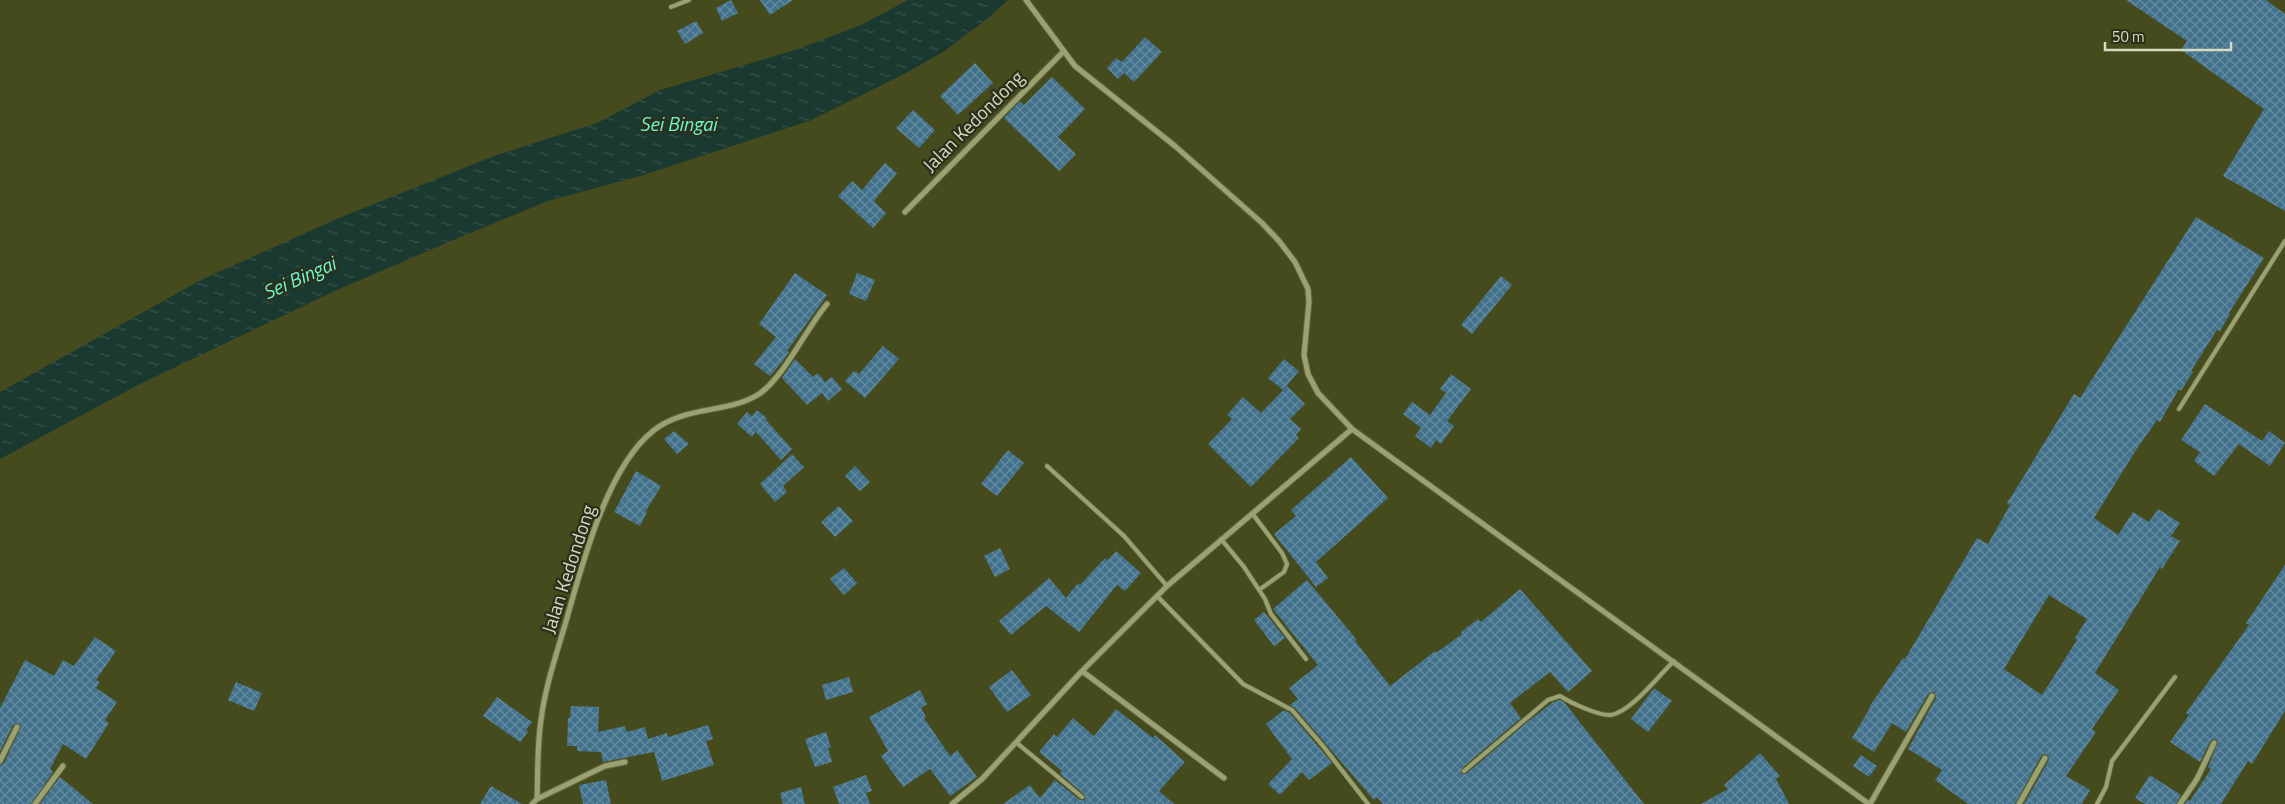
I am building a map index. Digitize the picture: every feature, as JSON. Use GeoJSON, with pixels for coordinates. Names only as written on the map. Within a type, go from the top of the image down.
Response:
{"type":"FeatureCollection","features":[{"type":"Feature","properties":{"kind":"street"},"geometry":{"type":"LineString","coordinates":[[1026,0],[1075,66],[1175,146],[1262,222],[1295,262],[1308,289],[1309,302],[1304,355],[1308,374],[1318,393],[1352,428],[1869,804],[1932,696]]}},
{"type":"Feature","properties":{"kind":"street","name":"Jalan Kedondong"},"geometry":{"type":"LineString","coordinates":[[905,212],[1064,51]]}},
{"type":"Feature","properties":{"kind":"street","name":"Jalan Kedondong"},"geometry":{"type":"LineString","coordinates":[[537,799],[541,720],[552,672],[588,544],[607,498],[623,468],[652,431],[669,420],[703,409],[735,404],[759,394],[776,377],[827,304]]}},
{"type":"Feature","properties":{"kind":"street"},"geometry":{"type":"LineString","coordinates":[[952,804],[982,779],[1082,671],[1167,586],[1352,428]]}},
{"type":"Feature","properties":{"kind":"street"},"geometry":{"type":"LineString","coordinates":[[1082,671],[1224,778]]}},
{"type":"Feature","properties":{"kind":"street"},"geometry":{"type":"LineString","coordinates":[[0,761],[17,727]]}},
{"type":"Feature","properties":{"kind":"street"},"geometry":{"type":"LineString","coordinates":[[2180,804],[2196,779],[2214,743]]}},
{"type":"Feature","properties":{"kind":"street"},"geometry":{"type":"LineString","coordinates":[[2019,804],[2045,758]]}},
{"type":"Feature","properties":{"kind":"street"},"geometry":{"type":"LineString","coordinates":[[532,804],[537,799],[605,766],[625,762]]}},
{"type":"Feature","properties":{"kind":"street"},"geometry":{"type":"LineString","coordinates":[[35,804],[63,766]]}},
{"type":"Feature","properties":{"kind":"lane"},"geometry":{"type":"LineString","coordinates":[[671,7],[689,0]]}},
{"type":"Feature","properties":{"kind":"lane"},"geometry":{"type":"LineString","coordinates":[[2179,409],[2285,240]]}},
{"type":"Feature","properties":{"kind":"lane"},"geometry":{"type":"LineString","coordinates":[[1047,466],[1124,536],[1167,586]]}},
{"type":"Feature","properties":{"kind":"lane"},"geometry":{"type":"LineString","coordinates":[[1252,513],[1282,553],[1287,564],[1284,572],[1259,590]]}},
{"type":"Feature","properties":{"kind":"lane"},"geometry":{"type":"LineString","coordinates":[[1221,539],[1259,590],[1271,614],[1306,659]]}},
{"type":"Feature","properties":{"kind":"lane"},"geometry":{"type":"LineString","coordinates":[[1157,596],[1243,684],[1292,710],[1368,804]]}},
{"type":"Feature","properties":{"kind":"lane"},"geometry":{"type":"LineString","coordinates":[[1464,771],[1548,700],[1560,696],[1600,714],[1610,715],[1620,712],[1674,661]]}},
{"type":"Feature","properties":{"kind":"lane"},"geometry":{"type":"LineString","coordinates":[[2097,804],[2106,787],[2112,761],[2175,677]]}},
{"type":"Feature","properties":{"kind":"lane"},"geometry":{"type":"LineString","coordinates":[[1016,743],[1082,797]]}},
{"type":"Feature","properties":{"kind":"water","name":"Sei Bingai"},"geometry":{"type":"Polygon","coordinates":[[[908,0],[1008,0],[987,19],[943,52],[906,73],[809,121],[640,176],[548,201],[458,238],[337,290],[138,385],[0,459],[0,392],[201,280],[339,218],[494,156],[597,123],[660,90],[795,50],[861,25],[908,0]]]}},
{"type":"Feature","properties":{"kind":"building"},"geometry":{"type":"Polygon","coordinates":[[[731,0],[738,13],[722,21],[716,8],[731,0]]]}},
{"type":"Feature","properties":{"kind":"building"},"geometry":{"type":"Polygon","coordinates":[[[760,0],[793,0],[770,15],[760,0]]]}},
{"type":"Feature","properties":{"kind":"building"},"geometry":{"type":"Polygon","coordinates":[[[2126,0],[2266,0],[2285,14],[2285,211],[2223,176],[2264,109],[2181,50],[2187,41],[2126,0]]]}},
{"type":"Feature","properties":{"kind":"building"},"geometry":{"type":"Polygon","coordinates":[[[696,21],[703,33],[685,44],[677,31],[696,21]]]}},
{"type":"Feature","properties":{"kind":"building"},"geometry":{"type":"Polygon","coordinates":[[[1145,37],[1162,52],[1134,82],[1124,73],[1118,79],[1107,68],[1116,58],[1122,62],[1145,37]]]}},
{"type":"Feature","properties":{"kind":"building"},"geometry":{"type":"Polygon","coordinates":[[[975,63],[993,83],[958,115],[940,96],[975,63]]]}},
{"type":"Feature","properties":{"kind":"building"},"geometry":{"type":"Polygon","coordinates":[[[1052,77],[1085,109],[1058,137],[1076,154],[1059,171],[1004,118],[1020,101],[1024,105],[1052,77]]]}},
{"type":"Feature","properties":{"kind":"building"},"geometry":{"type":"Polygon","coordinates":[[[913,110],[935,130],[919,148],[896,128],[913,110]]]}},
{"type":"Feature","properties":{"kind":"building"},"geometry":{"type":"Polygon","coordinates":[[[885,163],[897,173],[874,201],[886,213],[873,228],[838,196],[852,181],[862,190],[885,163]]]}},
{"type":"Feature","properties":{"kind":"building"},"geometry":{"type":"Polygon","coordinates":[[[2196,217],[2264,258],[2229,313],[2220,331],[2217,330],[2191,371],[2193,372],[2181,391],[2179,389],[2160,422],[2157,420],[2136,450],[2094,518],[2118,535],[2133,512],[2149,522],[2158,509],[2180,523],[2171,536],[2180,541],[2162,569],[2160,567],[2095,673],[2119,690],[2092,729],[2096,732],[2066,776],[2090,790],[2082,804],[2024,804],[2049,760],[2048,755],[2044,754],[2041,756],[2015,804],[1968,804],[1935,780],[1942,770],[1908,749],[1936,698],[1934,692],[1928,694],[1906,732],[1892,723],[1874,752],[1852,738],[1869,707],[1903,658],[1905,659],[1977,538],[1988,544],[2010,505],[2007,503],[2074,394],[2080,398],[2196,217]],[[2049,595],[2004,669],[2042,695],[2077,640],[2075,638],[2087,619],[2049,595]]]}},
{"type":"Feature","properties":{"kind":"building"},"geometry":{"type":"Polygon","coordinates":[[[795,273],[827,295],[787,351],[789,352],[782,362],[770,376],[754,364],[776,337],[759,324],[795,273]]]}},
{"type":"Feature","properties":{"kind":"building"},"geometry":{"type":"Polygon","coordinates":[[[857,273],[875,280],[866,301],[849,294],[857,273]]]}},
{"type":"Feature","properties":{"kind":"building"},"geometry":{"type":"Polygon","coordinates":[[[1501,276],[1512,285],[1472,334],[1461,325],[1501,276]]]}},
{"type":"Feature","properties":{"kind":"building"},"geometry":{"type":"Polygon","coordinates":[[[883,346],[899,359],[865,398],[845,381],[854,371],[859,374],[883,346]]]}},
{"type":"Feature","properties":{"kind":"building"},"geometry":{"type":"Polygon","coordinates":[[[795,359],[813,377],[818,373],[825,382],[832,377],[842,389],[828,401],[822,393],[807,405],[782,378],[795,359]]]}},
{"type":"Feature","properties":{"kind":"building"},"geometry":{"type":"Polygon","coordinates":[[[1284,359],[1299,371],[1283,390],[1268,378],[1284,359]]]}},
{"type":"Feature","properties":{"kind":"building"},"geometry":{"type":"Polygon","coordinates":[[[1451,374],[1471,389],[1447,421],[1454,426],[1441,444],[1436,440],[1431,448],[1415,436],[1421,428],[1403,414],[1412,402],[1430,415],[1446,393],[1440,389],[1451,374]]]}},
{"type":"Feature","properties":{"kind":"building"},"geometry":{"type":"Polygon","coordinates":[[[1287,386],[1305,404],[1290,419],[1301,429],[1296,435],[1299,438],[1251,487],[1208,444],[1232,419],[1227,415],[1243,397],[1261,413],[1287,386]]]}},
{"type":"Feature","properties":{"kind":"building"},"geometry":{"type":"Polygon","coordinates":[[[2205,404],[2262,441],[2269,431],[2285,443],[2270,466],[2239,444],[2214,476],[2194,461],[2200,452],[2181,440],[2205,404]]]}},
{"type":"Feature","properties":{"kind":"building"},"geometry":{"type":"Polygon","coordinates":[[[757,410],[767,418],[766,420],[792,449],[781,460],[756,432],[752,437],[737,424],[747,412],[752,416],[757,410]]]}},
{"type":"Feature","properties":{"kind":"building"},"geometry":{"type":"Polygon","coordinates":[[[674,431],[689,444],[677,454],[664,439],[674,431]]]}},
{"type":"Feature","properties":{"kind":"building"},"geometry":{"type":"Polygon","coordinates":[[[1008,450],[1024,463],[997,496],[981,484],[1008,450]]]}},
{"type":"Feature","properties":{"kind":"building"},"geometry":{"type":"Polygon","coordinates":[[[792,454],[804,467],[783,486],[787,492],[775,502],[760,484],[792,454]]]}},
{"type":"Feature","properties":{"kind":"building"},"geometry":{"type":"Polygon","coordinates":[[[1351,457],[1388,498],[1316,562],[1328,578],[1316,587],[1274,534],[1296,516],[1291,510],[1351,457]]]}},
{"type":"Feature","properties":{"kind":"building"},"geometry":{"type":"Polygon","coordinates":[[[855,466],[870,482],[860,491],[845,476],[855,466]]]}},
{"type":"Feature","properties":{"kind":"building"},"geometry":{"type":"Polygon","coordinates":[[[636,471],[661,486],[646,511],[640,526],[614,512],[636,471]]]}},
{"type":"Feature","properties":{"kind":"building"},"geometry":{"type":"Polygon","coordinates":[[[839,506],[853,521],[835,537],[821,522],[839,506]]]}},
{"type":"Feature","properties":{"kind":"building"},"geometry":{"type":"Polygon","coordinates":[[[1000,548],[1010,569],[995,577],[984,556],[1000,548]]]}},
{"type":"Feature","properties":{"kind":"building"},"geometry":{"type":"Polygon","coordinates":[[[1116,551],[1141,573],[1125,591],[1117,585],[1079,632],[1046,606],[1011,635],[999,621],[1049,578],[1066,598],[1078,583],[1080,585],[1105,558],[1108,560],[1116,551]]]}},
{"type":"Feature","properties":{"kind":"building"},"geometry":{"type":"Polygon","coordinates":[[[2285,565],[2285,711],[2252,764],[2248,761],[2221,804],[2185,804],[2188,800],[2190,801],[2211,769],[2208,767],[2218,742],[2215,739],[2211,740],[2200,762],[2170,742],[2189,715],[2186,713],[2249,625],[2246,623],[2285,565]]]}},
{"type":"Feature","properties":{"kind":"building"},"geometry":{"type":"Polygon","coordinates":[[[844,568],[857,583],[844,595],[830,579],[844,568]]]}},
{"type":"Feature","properties":{"kind":"building"},"geometry":{"type":"Polygon","coordinates":[[[1307,580],[1357,640],[1355,641],[1390,686],[1435,651],[1436,653],[1462,634],[1461,632],[1478,619],[1481,622],[1520,589],[1592,671],[1568,692],[1550,672],[1510,703],[1521,718],[1462,768],[1461,773],[1466,774],[1525,724],[1553,702],[1560,700],[1564,702],[1644,804],[1383,804],[1377,797],[1374,800],[1295,708],[1290,705],[1298,699],[1289,688],[1318,665],[1273,609],[1307,580]]]}},
{"type":"Feature","properties":{"kind":"building"},"geometry":{"type":"Polygon","coordinates":[[[1264,612],[1285,638],[1274,646],[1254,620],[1264,612]]]}},
{"type":"Feature","properties":{"kind":"building"},"geometry":{"type":"Polygon","coordinates":[[[95,637],[116,651],[96,680],[100,682],[96,688],[117,702],[105,720],[109,723],[86,759],[63,744],[50,769],[53,772],[31,804],[0,804],[0,765],[4,763],[21,727],[18,723],[13,725],[0,751],[0,708],[25,660],[54,676],[63,660],[74,666],[95,637]]]}},
{"type":"Feature","properties":{"kind":"building"},"geometry":{"type":"Polygon","coordinates":[[[1012,670],[1031,695],[1007,712],[989,687],[1012,670]]]}},
{"type":"Feature","properties":{"kind":"building"},"geometry":{"type":"Polygon","coordinates":[[[849,677],[853,692],[826,700],[822,685],[849,677]]]}},
{"type":"Feature","properties":{"kind":"building"},"geometry":{"type":"Polygon","coordinates":[[[236,682],[262,693],[254,711],[228,700],[236,682]]]}},
{"type":"Feature","properties":{"kind":"building"},"geometry":{"type":"Polygon","coordinates":[[[1654,688],[1672,701],[1648,732],[1631,719],[1654,688]]]}},
{"type":"Feature","properties":{"kind":"building"},"geometry":{"type":"Polygon","coordinates":[[[920,690],[927,704],[921,708],[926,717],[924,718],[950,756],[957,750],[977,777],[950,796],[930,769],[903,787],[881,756],[888,751],[869,717],[920,690]]]}},
{"type":"Feature","properties":{"kind":"building"},"geometry":{"type":"Polygon","coordinates":[[[497,697],[532,722],[526,730],[528,732],[520,742],[483,716],[497,697]]]}},
{"type":"Feature","properties":{"kind":"building"},"geometry":{"type":"Polygon","coordinates":[[[571,706],[599,707],[598,732],[625,726],[627,732],[645,727],[648,739],[667,733],[668,737],[708,725],[713,739],[706,741],[714,765],[662,781],[654,752],[603,762],[601,752],[577,751],[577,746],[567,746],[568,718],[570,718],[571,706]]]}},
{"type":"Feature","properties":{"kind":"building"},"geometry":{"type":"Polygon","coordinates":[[[1116,709],[1153,738],[1155,735],[1185,762],[1159,791],[1174,804],[1003,804],[1030,785],[1040,798],[1055,780],[1080,800],[1085,800],[1084,794],[1060,774],[1062,771],[1039,752],[1054,734],[1057,737],[1073,718],[1094,736],[1116,709]]]}},
{"type":"Feature","properties":{"kind":"building"},"geometry":{"type":"Polygon","coordinates":[[[1284,710],[1290,713],[1332,763],[1309,780],[1302,772],[1280,795],[1268,784],[1292,759],[1266,724],[1284,710]]]}},
{"type":"Feature","properties":{"kind":"building"},"geometry":{"type":"Polygon","coordinates":[[[826,732],[831,747],[828,748],[832,762],[815,767],[805,739],[826,732]]]}},
{"type":"Feature","properties":{"kind":"building"},"geometry":{"type":"Polygon","coordinates":[[[1760,753],[1780,776],[1776,779],[1789,804],[1701,804],[1728,789],[1724,785],[1760,753]]]}},
{"type":"Feature","properties":{"kind":"building"},"geometry":{"type":"Polygon","coordinates":[[[1861,755],[1877,766],[1869,777],[1853,766],[1861,755]]]}},
{"type":"Feature","properties":{"kind":"building"},"geometry":{"type":"Polygon","coordinates":[[[866,775],[872,791],[866,793],[870,804],[839,804],[833,787],[866,775]]]}},
{"type":"Feature","properties":{"kind":"building"},"geometry":{"type":"Polygon","coordinates":[[[2150,775],[2181,795],[2176,804],[2145,804],[2135,798],[2150,775]]]}},
{"type":"Feature","properties":{"kind":"building"},"geometry":{"type":"Polygon","coordinates":[[[60,777],[93,804],[40,804],[60,777]]]}},
{"type":"Feature","properties":{"kind":"building"},"geometry":{"type":"Polygon","coordinates":[[[606,780],[611,804],[583,804],[579,785],[606,780]]]}},
{"type":"Feature","properties":{"kind":"building"},"geometry":{"type":"Polygon","coordinates":[[[491,786],[522,804],[480,804],[491,786]]]}},
{"type":"Feature","properties":{"kind":"building"},"geometry":{"type":"Polygon","coordinates":[[[801,787],[805,804],[783,804],[780,793],[801,787]]]}}]}
